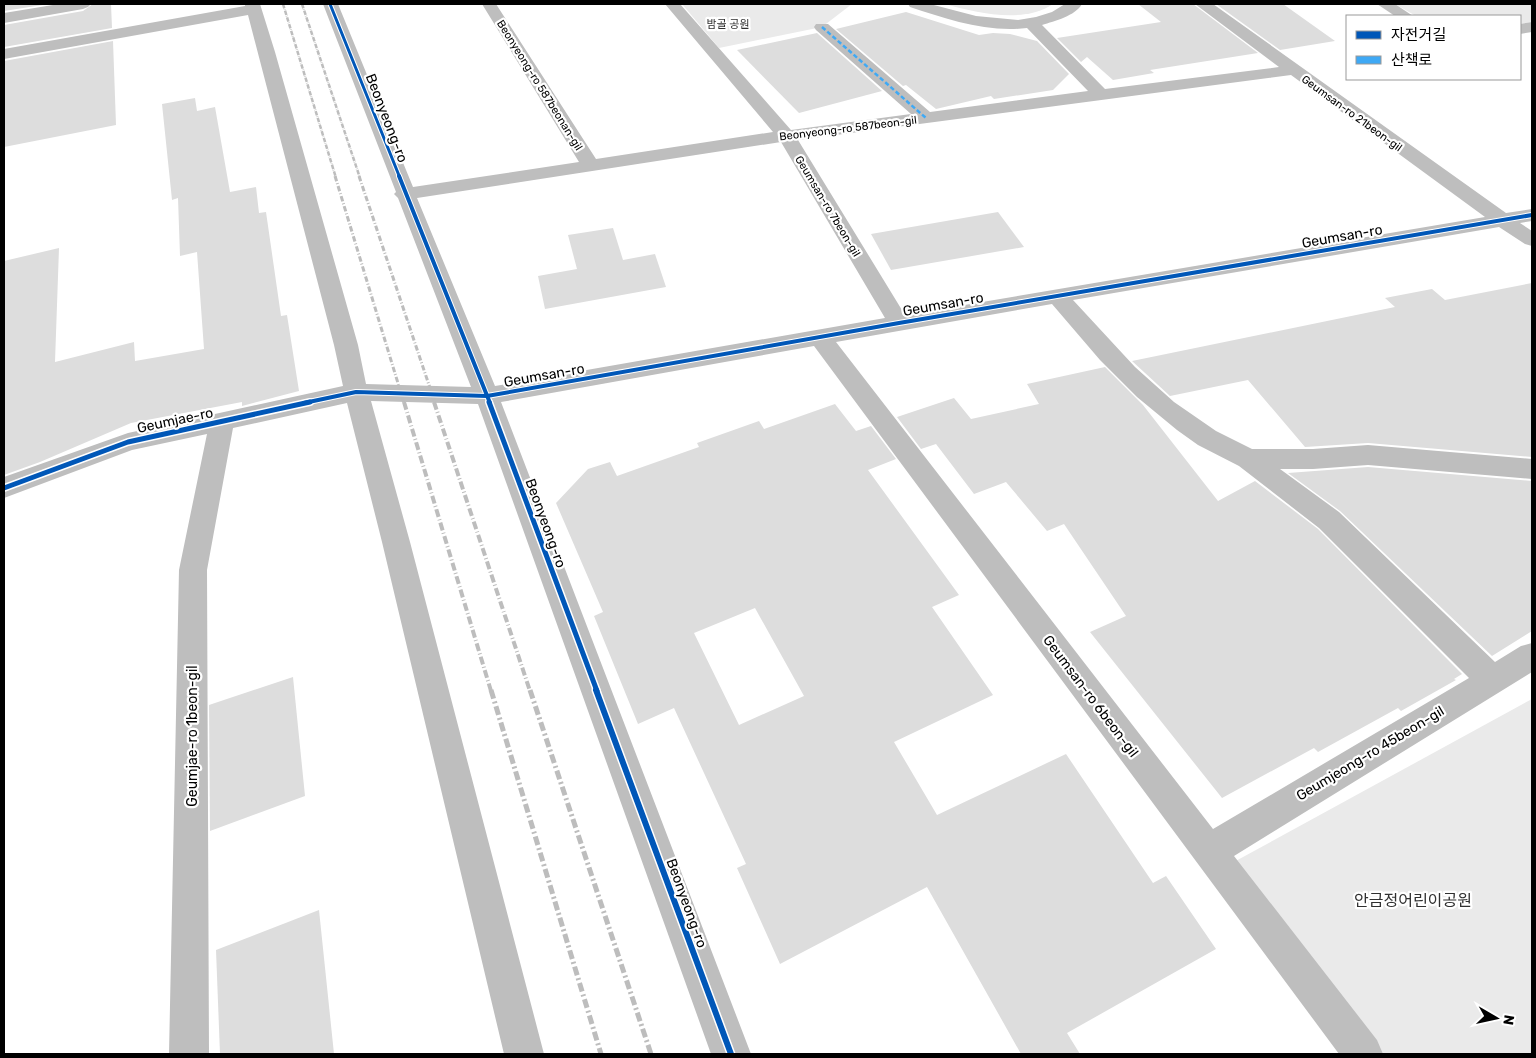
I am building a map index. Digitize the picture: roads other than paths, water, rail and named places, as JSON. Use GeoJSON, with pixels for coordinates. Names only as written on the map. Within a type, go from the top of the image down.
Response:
{"type":"FeatureCollection","features":[{"type":"Feature","properties":{"kind":"street"},"geometry":{"type":"LineString","coordinates":[[4,18],[84,4]]}},
{"type":"Feature","properties":{"kind":"street","name":"Beonyeong-ro"},"geometry":{"type":"LineString","coordinates":[[330,4],[404,194],[487,396],[731,1054]]}},
{"type":"Feature","properties":{"kind":"street","name":"Beonyeong-ro 587beonan-gil"},"geometry":{"type":"LineString","coordinates":[[489,4],[591,166]]}},
{"type":"Feature","properties":{"kind":"street","name":"Geumsan-ro 7beon-gil"},"geometry":{"type":"LineString","coordinates":[[672,4],[786,136],[899,323]]}},
{"type":"Feature","properties":{"kind":"street"},"geometry":{"type":"LineString","coordinates":[[915,4],[965,18],[1010,24],[1048,20],[1075,4]]}},
{"type":"Feature","properties":{"kind":"street","name":"Geumsan-ro 21beon-gil"},"geometry":{"type":"LineString","coordinates":[[1203,4],[1532,240]]}},
{"type":"Feature","properties":{"kind":"street"},"geometry":{"type":"LineString","coordinates":[[1385,4],[1403,15]]}},
{"type":"Feature","properties":{"kind":"street"},"geometry":{"type":"LineString","coordinates":[[4,54],[252,6],[266,50],[344,336],[356,392],[396,542],[524,1054]]}},
{"type":"Feature","properties":{"kind":"street"},"geometry":{"type":"LineString","coordinates":[[1031,23],[1101,95]]}},
{"type":"Feature","properties":{"kind":"street"},"geometry":{"type":"LineString","coordinates":[[822,27],[926,118]]}},
{"type":"Feature","properties":{"kind":"street","name":"Beonyeong-ro 587beon-gil"},"geometry":{"type":"LineString","coordinates":[[404,194],[786,136],[1293,70]]}},
{"type":"Feature","properties":{"kind":"street","name":"Geumsan-ro"},"geometry":{"type":"LineString","coordinates":[[356,392],[487,396],[899,323],[1532,215]]}},
{"type":"Feature","properties":{"kind":"street"},"geometry":{"type":"LineString","coordinates":[[1057,296],[1096,341],[1149,393],[1178,417],[1207,437],[1248,459],[1329,520],[1492,680]]}},
{"type":"Feature","properties":{"kind":"street","name":"Geumsan-ro 6beon-gil"},"geometry":{"type":"LineString","coordinates":[[820,337],[1363,1054]]}},
{"type":"Feature","properties":{"kind":"street","name":"Geumjae-ro"},"geometry":{"type":"LineString","coordinates":[[4,488],[128,442],[356,392]]}},
{"type":"Feature","properties":{"kind":"street","name":"Geumjae-ro 1beon-gil"},"geometry":{"type":"LineString","coordinates":[[189,1054],[193,570],[222,421]]}},
{"type":"Feature","properties":{"kind":"street"},"geometry":{"type":"LineString","coordinates":[[1248,459],[1313,459],[1368,455],[1532,469]]}},
{"type":"Feature","properties":{"kind":"street","name":"Geumjeong-ro 45beon-gil"},"geometry":{"type":"LineString","coordinates":[[1208,851],[1532,656]]}},
{"type":"Feature","properties":{"kind":"railway"},"geometry":{"type":"LineString","coordinates":[[283,4],[336,178]]}},
{"type":"Feature","properties":{"kind":"railway"},"geometry":{"type":"LineString","coordinates":[[302,4],[360,178]]}},
{"type":"Feature","properties":{"kind":"railway"},"geometry":{"type":"LineString","coordinates":[[335,176],[404,403]]}},
{"type":"Feature","properties":{"kind":"railway"},"geometry":{"type":"LineString","coordinates":[[359,176],[435,403]]}},
{"type":"Feature","properties":{"kind":"railway"},"geometry":{"type":"LineString","coordinates":[[404,402],[491,691]]}},
{"type":"Feature","properties":{"kind":"railway"},"geometry":{"type":"LineString","coordinates":[[434,402],[530,691]]}},
{"type":"Feature","properties":{"kind":"railway"},"geometry":{"type":"LineString","coordinates":[[491,690],[601,1054]]}},
{"type":"Feature","properties":{"kind":"railway"},"geometry":{"type":"LineString","coordinates":[[530,690],[651,1054]]}},
{"type":"Feature","properties":{"kind":"park label","name":"밤골 공원"},"geometry":{"type":"Point","coordinates":[728,24]}},
{"type":"Feature","properties":{"kind":"park label","name":"안금정어린이공원"},"geometry":{"type":"Point","coordinates":[1413,900]}}]}
